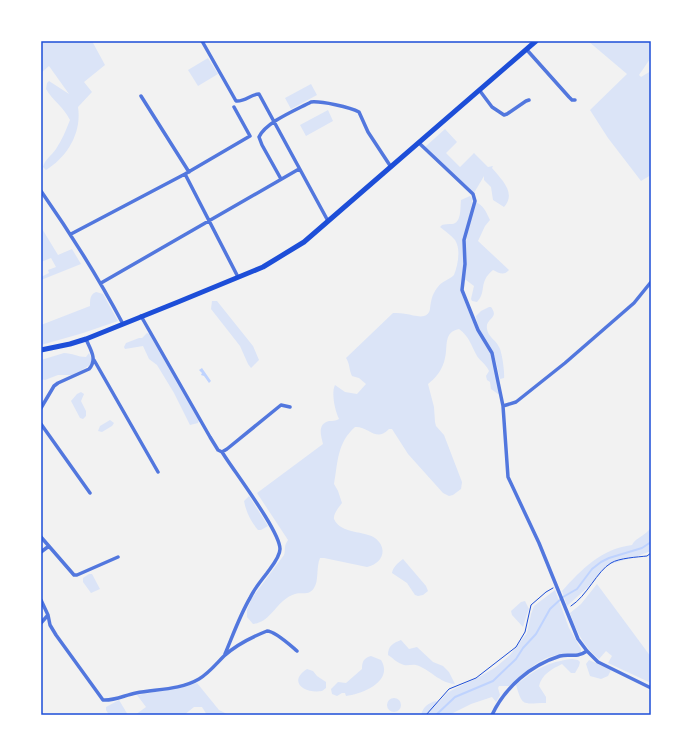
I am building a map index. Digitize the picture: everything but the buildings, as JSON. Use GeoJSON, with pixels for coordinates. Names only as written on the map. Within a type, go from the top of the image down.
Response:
{"type":"FeatureCollection","features":[{"type":"Feature","properties":{"kind":"main road"},"geometry":{"type":"LineString","coordinates":[[41,350],[86,339],[238,277],[275,260],[304,242],[536,41]]}},
{"type":"Feature","properties":{"kind":"street"},"geometry":{"type":"LineString","coordinates":[[202,41],[236,101],[240,102],[259,94],[328,222]]}},
{"type":"Feature","properties":{"kind":"street"},"geometry":{"type":"LineString","coordinates":[[526,50],[569,97],[572,100],[575,100]]}},
{"type":"Feature","properties":{"kind":"street"},"geometry":{"type":"LineString","coordinates":[[480,91],[492,107],[504,115],[529,100]]}},
{"type":"Feature","properties":{"kind":"street"},"geometry":{"type":"LineString","coordinates":[[141,96],[187,173],[238,277]]}},
{"type":"Feature","properties":{"kind":"street"},"geometry":{"type":"LineString","coordinates":[[281,179],[259,137],[262,131],[275,122],[311,102],[318,101],[356,110],[362,118],[368,132],[391,167]]}},
{"type":"Feature","properties":{"kind":"street"},"geometry":{"type":"LineString","coordinates":[[71,234],[187,173],[250,136],[234,107]]}},
{"type":"Feature","properties":{"kind":"street"},"geometry":{"type":"LineString","coordinates":[[419,143],[473,194],[475,201],[464,240],[465,264],[462,290],[478,330],[492,352],[503,406],[508,477],[539,543],[578,639],[598,662],[651,688]]}},
{"type":"Feature","properties":{"kind":"street"},"geometry":{"type":"LineString","coordinates":[[101,282],[299,169]]}},
{"type":"Feature","properties":{"kind":"street"},"geometry":{"type":"LineString","coordinates":[[41,192],[71,234],[101,282],[123,324]]}},
{"type":"Feature","properties":{"kind":"street"},"geometry":{"type":"LineString","coordinates":[[503,406],[516,402],[565,363],[634,303],[651,282]]}},
{"type":"Feature","properties":{"kind":"street"},"geometry":{"type":"LineString","coordinates":[[141,316],[218,450],[222,452],[264,515],[277,538],[280,549],[272,567],[250,597],[224,656]]}},
{"type":"Feature","properties":{"kind":"street"},"geometry":{"type":"LineString","coordinates":[[86,339],[94,360],[158,472]]}},
{"type":"Feature","properties":{"kind":"street"},"geometry":{"type":"LineString","coordinates":[[41,408],[54,386],[89,369],[93,365],[94,360]]}},
{"type":"Feature","properties":{"kind":"street"},"geometry":{"type":"LineString","coordinates":[[222,452],[281,405],[290,407]]}},
{"type":"Feature","properties":{"kind":"street"},"geometry":{"type":"LineString","coordinates":[[41,424],[90,493]]}},
{"type":"Feature","properties":{"kind":"street"},"geometry":{"type":"LineString","coordinates":[[41,537],[74,575],[118,557]]}},
{"type":"Feature","properties":{"kind":"street"},"geometry":{"type":"LineString","coordinates":[[41,552],[49,546]]}},
{"type":"Feature","properties":{"kind":"street"},"geometry":{"type":"LineString","coordinates":[[41,600],[48,615],[50,625],[56,636],[103,700],[109,701],[136,693],[178,687],[198,680],[224,656],[239,645],[262,633],[270,631],[297,650]]}},
{"type":"Feature","properties":{"kind":"street"},"geometry":{"type":"LineString","coordinates":[[41,623],[48,615]]}},
{"type":"Feature","properties":{"kind":"street"},"geometry":{"type":"LineString","coordinates":[[492,715],[511,686],[534,667],[545,661],[563,655],[580,656],[587,651]]}},
{"type":"Feature","properties":{"kind":"path"},"geometry":{"type":"LineString","coordinates":[[565,606],[570,607],[576,603],[606,567],[612,562],[647,556],[651,553]]}},
{"type":"Feature","properties":{"kind":"path"},"geometry":{"type":"LineString","coordinates":[[426,715],[449,689],[476,678],[516,647],[525,632],[531,605],[546,592],[557,587]]}},
{"type":"Feature","properties":{"kind":"shaded area"},"geometry":{"type":"Polygon","coordinates":[[[41,41],[92,41],[105,65],[84,82],[92,92],[78,107],[79,117],[75,135],[66,151],[54,165],[46,170],[43,167],[44,164],[58,146],[70,120],[46,89],[47,83],[49,81],[69,94],[49,66],[41,73],[41,41]]]}},
{"type":"Feature","properties":{"kind":"shaded area"},"geometry":{"type":"Polygon","coordinates":[[[588,41],[651,41],[650,59],[639,75],[641,77],[651,71],[651,175],[641,181],[608,138],[590,110],[627,74],[588,41]]]}},
{"type":"Feature","properties":{"kind":"shaded area"},"geometry":{"type":"Polygon","coordinates":[[[208,58],[218,74],[198,86],[188,70],[208,58]]]}},
{"type":"Feature","properties":{"kind":"shaded area"},"geometry":{"type":"Polygon","coordinates":[[[311,84],[317,95],[291,109],[285,98],[311,84]]]}},
{"type":"Feature","properties":{"kind":"shaded area"},"geometry":{"type":"Polygon","coordinates":[[[328,110],[333,121],[306,136],[300,125],[328,110]]]}},
{"type":"Feature","properties":{"kind":"shaded area"},"geometry":{"type":"Polygon","coordinates":[[[445,129],[457,142],[446,153],[460,167],[474,153],[488,167],[493,166],[492,168],[503,181],[508,191],[508,202],[504,207],[493,200],[491,187],[484,180],[484,176],[474,193],[425,147],[445,129]]]}},
{"type":"Feature","properties":{"kind":"shaded area"},"geometry":{"type":"Polygon","coordinates":[[[470,196],[473,199],[466,230],[461,289],[477,329],[491,353],[500,393],[498,394],[491,389],[490,382],[487,380],[486,376],[489,371],[488,369],[477,356],[468,338],[459,329],[450,333],[447,340],[443,366],[434,379],[428,384],[434,407],[436,426],[444,435],[462,482],[461,489],[449,496],[443,493],[408,454],[392,429],[389,429],[384,433],[376,434],[360,427],[355,427],[349,433],[339,453],[334,484],[342,503],[335,513],[334,519],[337,524],[347,530],[375,538],[382,547],[382,556],[377,563],[367,567],[320,558],[316,585],[310,592],[295,594],[289,597],[265,619],[253,624],[247,617],[247,610],[252,598],[284,555],[288,540],[257,493],[323,444],[321,427],[329,421],[339,419],[334,402],[333,393],[335,385],[345,392],[357,394],[366,384],[359,378],[352,376],[346,358],[393,313],[424,316],[429,313],[435,291],[441,283],[454,275],[458,262],[458,248],[455,240],[440,227],[442,225],[455,223],[457,221],[460,214],[461,200],[470,196]]]}},
{"type":"Feature","properties":{"kind":"shaded area"},"geometry":{"type":"Polygon","coordinates":[[[475,202],[483,207],[490,220],[485,226],[478,241],[509,270],[507,272],[499,273],[493,270],[488,274],[484,283],[482,294],[477,302],[472,301],[471,299],[474,286],[464,280],[466,241],[475,202]]]}},
{"type":"Feature","properties":{"kind":"shaded area"},"geometry":{"type":"Polygon","coordinates":[[[41,227],[58,255],[72,249],[81,264],[41,280],[41,277],[49,273],[48,270],[56,267],[51,258],[41,262],[41,227]]]}},
{"type":"Feature","properties":{"kind":"shaded area"},"geometry":{"type":"Polygon","coordinates":[[[96,292],[103,294],[118,321],[41,345],[41,325],[90,306],[91,296],[96,292]]]}},
{"type":"Feature","properties":{"kind":"shaded area"},"geometry":{"type":"Polygon","coordinates":[[[212,301],[217,301],[253,346],[259,360],[251,368],[240,346],[211,309],[212,301]]]}},
{"type":"Feature","properties":{"kind":"shaded area"},"geometry":{"type":"Polygon","coordinates":[[[491,307],[494,314],[487,325],[487,329],[490,336],[499,347],[503,362],[504,378],[500,379],[493,354],[480,330],[476,316],[481,311],[491,307]]]}},
{"type":"Feature","properties":{"kind":"shaded area"},"geometry":{"type":"Polygon","coordinates":[[[147,333],[150,334],[199,420],[198,423],[190,425],[174,393],[157,365],[149,359],[143,346],[125,349],[124,347],[126,343],[142,338],[147,333]]]}},
{"type":"Feature","properties":{"kind":"shaded area"},"geometry":{"type":"Polygon","coordinates":[[[64,353],[86,357],[89,353],[93,363],[72,375],[58,375],[45,380],[41,379],[41,360],[64,353]]]}},
{"type":"Feature","properties":{"kind":"shaded area"},"geometry":{"type":"Polygon","coordinates":[[[81,392],[84,394],[81,401],[86,411],[86,416],[83,419],[80,418],[71,401],[81,392]]]}},
{"type":"Feature","properties":{"kind":"shaded area"},"geometry":{"type":"Polygon","coordinates":[[[110,420],[114,423],[112,426],[102,432],[98,431],[100,426],[110,420]]]}},
{"type":"Feature","properties":{"kind":"shaded area"},"geometry":{"type":"Polygon","coordinates":[[[249,496],[268,526],[261,530],[258,530],[255,527],[246,509],[244,501],[249,496]]]}},
{"type":"Feature","properties":{"kind":"shaded area"},"geometry":{"type":"Polygon","coordinates":[[[651,527],[651,551],[607,565],[588,587],[567,606],[562,591],[577,575],[593,561],[611,551],[632,545],[651,527]]]}},
{"type":"Feature","properties":{"kind":"shaded area"},"geometry":{"type":"Polygon","coordinates":[[[403,559],[426,586],[428,591],[423,595],[415,595],[407,583],[392,573],[395,567],[403,559]]]}},
{"type":"Feature","properties":{"kind":"shaded area"},"geometry":{"type":"Polygon","coordinates":[[[89,574],[92,574],[100,589],[91,593],[83,582],[83,578],[89,574]]]}},
{"type":"Feature","properties":{"kind":"shaded area"},"geometry":{"type":"Polygon","coordinates":[[[597,584],[651,657],[651,683],[608,663],[612,656],[606,651],[599,659],[585,644],[578,632],[570,613],[581,604],[597,584]]]}},
{"type":"Feature","properties":{"kind":"shaded area"},"geometry":{"type":"Polygon","coordinates":[[[555,590],[569,628],[581,649],[581,652],[578,655],[558,655],[544,659],[526,671],[510,686],[499,686],[498,688],[500,695],[496,702],[492,697],[471,704],[449,715],[421,715],[428,704],[436,701],[438,703],[447,693],[496,667],[510,655],[527,633],[534,606],[555,590]]]}},
{"type":"Feature","properties":{"kind":"shaded area"},"geometry":{"type":"Polygon","coordinates":[[[525,601],[529,609],[523,627],[512,615],[511,611],[521,602],[525,601]]]}},
{"type":"Feature","properties":{"kind":"shaded area"},"geometry":{"type":"Polygon","coordinates":[[[401,640],[409,649],[417,647],[433,662],[443,666],[449,672],[455,684],[439,679],[416,665],[406,665],[397,662],[388,655],[389,649],[392,645],[401,640]]]}},
{"type":"Feature","properties":{"kind":"shaded area"},"geometry":{"type":"Polygon","coordinates":[[[371,656],[381,660],[384,667],[380,680],[375,685],[353,695],[346,696],[345,693],[342,693],[337,696],[332,694],[331,689],[338,682],[346,683],[362,669],[365,659],[371,656]]]}},
{"type":"Feature","properties":{"kind":"shaded area"},"geometry":{"type":"Polygon","coordinates":[[[572,659],[580,662],[575,673],[571,673],[562,664],[551,670],[542,678],[539,686],[546,697],[546,703],[525,703],[520,698],[516,685],[542,667],[563,660],[572,659]]]}},
{"type":"Feature","properties":{"kind":"shaded area"},"geometry":{"type":"Polygon","coordinates":[[[589,660],[611,670],[608,676],[601,679],[590,676],[586,664],[589,660]]]}},
{"type":"Feature","properties":{"kind":"shaded area"},"geometry":{"type":"Polygon","coordinates":[[[307,669],[313,671],[317,676],[326,682],[326,688],[322,691],[310,691],[301,686],[298,682],[299,678],[307,669]]]}},
{"type":"Feature","properties":{"kind":"shaded area"},"geometry":{"type":"Polygon","coordinates":[[[197,683],[219,710],[229,715],[207,715],[202,707],[194,707],[184,715],[135,715],[146,707],[137,695],[197,683]]]}},
{"type":"Feature","properties":{"kind":"shaded area"},"geometry":{"type":"Polygon","coordinates":[[[391,698],[397,698],[401,702],[401,708],[397,712],[391,712],[387,708],[387,702],[391,698]]]}},
{"type":"Feature","properties":{"kind":"shaded area"},"geometry":{"type":"Polygon","coordinates":[[[119,700],[128,715],[109,715],[106,707],[119,700]]]}},
{"type":"Feature","properties":{"kind":"water"},"geometry":{"type":"Polygon","coordinates":[[[202,368],[211,381],[209,383],[204,376],[201,375],[202,373],[199,370],[202,368]]]}},
{"type":"Feature","properties":{"kind":"waterway"},"geometry":{"type":"LineString","coordinates":[[436,715],[455,697],[493,681],[516,659],[523,648],[536,634],[550,609],[563,597],[577,589],[592,569],[609,558],[642,548],[651,542]]}}]}
